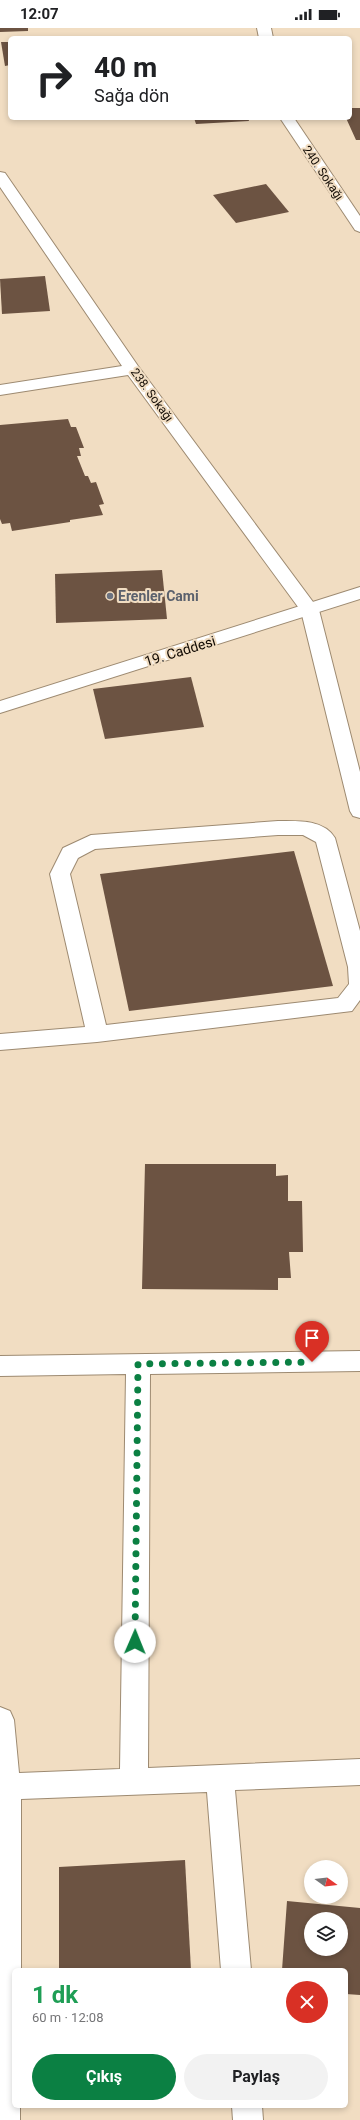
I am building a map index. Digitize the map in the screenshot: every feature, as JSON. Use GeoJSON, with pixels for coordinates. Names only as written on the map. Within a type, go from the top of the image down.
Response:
{"type":"FeatureCollection","features":[{"type":"Feature","properties":{"kind":"street","name":"240. Sokağı"},"geometry":{"type":"LineString","coordinates":[[288,120],[329,184],[360,227]]}},
{"type":"Feature","properties":{"kind":"street","name":"238. Sokağı"},"geometry":{"type":"LineString","coordinates":[[0,176],[132,369],[310,610]]}},
{"type":"Feature","properties":{"kind":"street"},"geometry":{"type":"LineString","coordinates":[[0,390],[132,369]]}},
{"type":"Feature","properties":{"kind":"street","name":"19. Caddesi"},"geometry":{"type":"LineString","coordinates":[[0,707],[360,593]]}},
{"type":"Feature","properties":{"kind":"street"},"geometry":{"type":"LineString","coordinates":[[310,610],[360,811]]}},
{"type":"Feature","properties":{"kind":"street"},"geometry":{"type":"LineString","coordinates":[[0,1042],[97,1034],[344,1005],[360,986],[358,967],[325,838],[306,828],[278,828],[91,842],[70,853],[60,874],[97,1034]]}},
{"type":"Feature","properties":{"kind":"street"},"geometry":{"type":"LineString","coordinates":[[0,1366],[360,1361]]}},
{"type":"Feature","properties":{"kind":"street"},"geometry":{"type":"LineString","coordinates":[[134,1781],[138,1364]]}},
{"type":"Feature","properties":{"kind":"street"},"geometry":{"type":"LineString","coordinates":[[0,1720],[4,1786],[5,2120]]}},
{"type":"Feature","properties":{"kind":"street"},"geometry":{"type":"LineString","coordinates":[[4,1786],[360,1772]]}},
{"type":"Feature","properties":{"kind":"street"},"geometry":{"type":"LineString","coordinates":[[220,1778],[236,1968]]}},
{"type":"Feature","properties":{"kind":"street"},"geometry":{"type":"LineString","coordinates":[[247,2108],[248,2120]]}},
{"type":"Feature","properties":{"kind":"building"},"geometry":{"type":"Polygon","coordinates":[[[0,28],[28,28],[28,31],[0,32],[0,28]]]}},
{"type":"Feature","properties":{"kind":"building"},"geometry":{"type":"Polygon","coordinates":[[[1,42],[8,42],[8,65],[5,66],[1,42]]]}},
{"type":"Feature","properties":{"kind":"building"},"geometry":{"type":"Polygon","coordinates":[[[352,108],[360,108],[360,140],[356,140],[347,120],[352,120],[352,108]]]}},
{"type":"Feature","properties":{"kind":"building"},"geometry":{"type":"Polygon","coordinates":[[[195,120],[249,121],[196,124],[195,120]]]}},
{"type":"Feature","properties":{"kind":"building"},"geometry":{"type":"Polygon","coordinates":[[[266,184],[289,212],[236,223],[213,195],[266,184]]]}},
{"type":"Feature","properties":{"kind":"building"},"geometry":{"type":"Polygon","coordinates":[[[45,276],[50,311],[2,314],[0,279],[45,276]]]}},
{"type":"Feature","properties":{"kind":"building"},"geometry":{"type":"Polygon","coordinates":[[[68,419],[71,427],[76,427],[84,448],[79,448],[81,456],[77,456],[85,476],[88,476],[91,483],[96,482],[104,504],[99,505],[103,515],[12,531],[10,523],[2,524],[0,519],[0,425],[68,419]]]}},
{"type":"Feature","properties":{"kind":"building","name":"Erenler Cami"},"geometry":{"type":"Polygon","coordinates":[[[162,570],[167,619],[56,623],[55,574],[162,570]]]}},
{"type":"Feature","properties":{"kind":"building"},"geometry":{"type":"Polygon","coordinates":[[[191,677],[204,727],[105,739],[93,689],[191,677]]]}},
{"type":"Feature","properties":{"kind":"building"},"geometry":{"type":"Polygon","coordinates":[[[294,851],[333,986],[129,1011],[100,874],[294,851]]]}},
{"type":"Feature","properties":{"kind":"building"},"geometry":{"type":"Polygon","coordinates":[[[145,1164],[276,1164],[276,1176],[288,1175],[288,1201],[302,1201],[303,1252],[289,1252],[291,1278],[278,1278],[278,1290],[142,1289],[145,1164]]]}},
{"type":"Feature","properties":{"kind":"building"},"geometry":{"type":"Polygon","coordinates":[[[185,1860],[191,1968],[59,1968],[59,1867],[185,1860]]]}},
{"type":"Feature","properties":{"kind":"building"},"geometry":{"type":"Polygon","coordinates":[[[287,1901],[304,1903],[304,1904],[360,1908],[360,1995],[348,1994],[348,1968],[282,1968],[287,1901]]]}},
{"type":"Feature","properties":{"kind":"place","name":"Erenler Cami"},"geometry":{"type":"Point","coordinates":[110,596]}},
{"type":"Feature","properties":{"kind":"route"},"geometry":{"type":"LineString","coordinates":[[135,1642],[138,1364],[312,1362]]}}]}
